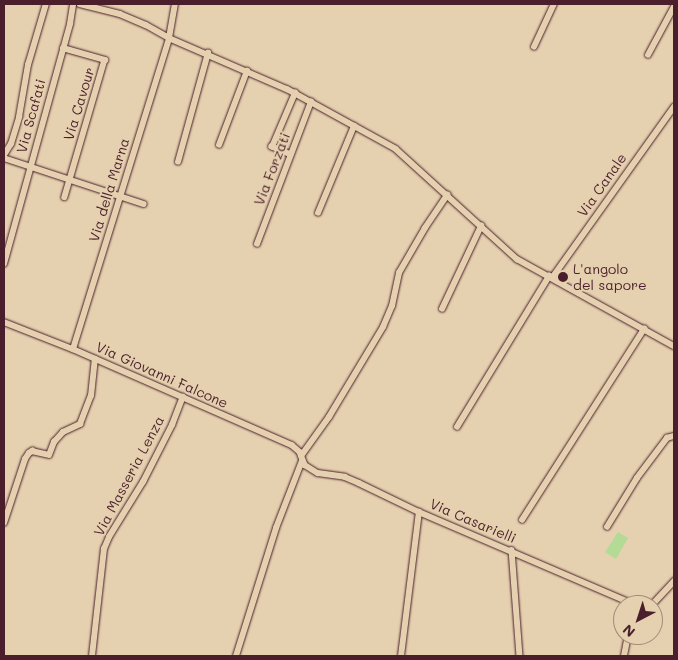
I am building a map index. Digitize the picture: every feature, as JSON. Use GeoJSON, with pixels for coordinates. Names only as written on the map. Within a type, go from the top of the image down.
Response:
{"type":"FeatureCollection","features":[{"type":"Feature","properties":{"kind":"street"},"geometry":{"type":"LineString","coordinates":[[46,4],[28,65],[20,118],[11,145],[4,157],[144,204]]}},
{"type":"Feature","properties":{"kind":"street","name":"Via Scafati"},"geometry":{"type":"LineString","coordinates":[[4,264],[7,243],[63,48],[73,4]]}},
{"type":"Feature","properties":{"kind":"street"},"geometry":{"type":"LineString","coordinates":[[80,4],[120,14],[146,25],[169,38],[208,53],[294,93],[396,149],[517,259],[674,346]]}},
{"type":"Feature","properties":{"kind":"street","name":"Via della Marna"},"geometry":{"type":"LineString","coordinates":[[73,349],[122,196],[169,38],[175,4]]}},
{"type":"Feature","properties":{"kind":"street"},"geometry":{"type":"LineString","coordinates":[[534,47],[554,4]]}},
{"type":"Feature","properties":{"kind":"street"},"geometry":{"type":"LineString","coordinates":[[648,55],[674,7]]}},
{"type":"Feature","properties":{"kind":"street","name":"Via Cavour"},"geometry":{"type":"LineString","coordinates":[[63,48],[105,60],[65,197]]}},
{"type":"Feature","properties":{"kind":"street"},"geometry":{"type":"LineString","coordinates":[[178,162],[208,53]]}},
{"type":"Feature","properties":{"kind":"street"},"geometry":{"type":"LineString","coordinates":[[219,145],[247,71]]}},
{"type":"Feature","properties":{"kind":"street"},"geometry":{"type":"LineString","coordinates":[[291,155],[272,147],[294,93]]}},
{"type":"Feature","properties":{"kind":"street","name":"Via Forzati"},"geometry":{"type":"LineString","coordinates":[[257,244],[311,102]]}},
{"type":"Feature","properties":{"kind":"street","name":"Via Canale"},"geometry":{"type":"LineString","coordinates":[[457,426],[550,277],[674,107]]}},
{"type":"Feature","properties":{"kind":"street"},"geometry":{"type":"LineString","coordinates":[[318,213],[354,126]]}},
{"type":"Feature","properties":{"kind":"street"},"geometry":{"type":"LineString","coordinates":[[236,656],[276,528],[301,458],[329,417],[383,326],[392,306],[399,273],[420,236],[447,196]]}},
{"type":"Feature","properties":{"kind":"street"},"geometry":{"type":"LineString","coordinates":[[442,309],[480,226]]}},
{"type":"Feature","properties":{"kind":"street","name":"Via Giovanni Falcone"},"geometry":{"type":"LineString","coordinates":[[4,322],[73,349],[292,445],[301,458]]}},
{"type":"Feature","properties":{"kind":"street"},"geometry":{"type":"LineString","coordinates":[[522,520],[644,329]]}},
{"type":"Feature","properties":{"kind":"street"},"geometry":{"type":"LineString","coordinates":[[4,523],[25,459],[29,453],[32,451],[49,455],[54,442],[63,432],[80,424],[91,396],[95,359]]}},
{"type":"Feature","properties":{"kind":"street","name":"Via Masseria Lenza"},"geometry":{"type":"LineString","coordinates":[[92,656],[104,549],[109,537],[143,482],[172,425],[183,397]]}},
{"type":"Feature","properties":{"kind":"street"},"geometry":{"type":"LineString","coordinates":[[607,527],[637,478],[667,438],[674,436]]}},
{"type":"Feature","properties":{"kind":"street","name":"Via Casarielli"},"geometry":{"type":"LineString","coordinates":[[301,458],[318,473],[345,477],[420,512],[613,595]]}},
{"type":"Feature","properties":{"kind":"street"},"geometry":{"type":"LineString","coordinates":[[401,656],[420,512]]}},
{"type":"Feature","properties":{"kind":"street"},"geometry":{"type":"LineString","coordinates":[[512,550],[520,656]]}},
{"type":"Feature","properties":{"kind":"street"},"geometry":{"type":"LineString","coordinates":[[661,595],[674,581]]}},
{"type":"Feature","properties":{"kind":"green space"},"geometry":{"type":"Polygon","coordinates":[[[618,532],[628,538],[616,559],[605,552],[618,532]]]}},
{"type":"Feature","properties":{"kind":"place","name":"L'angolo del sapore"},"geometry":{"type":"Point","coordinates":[563,277]}}]}
